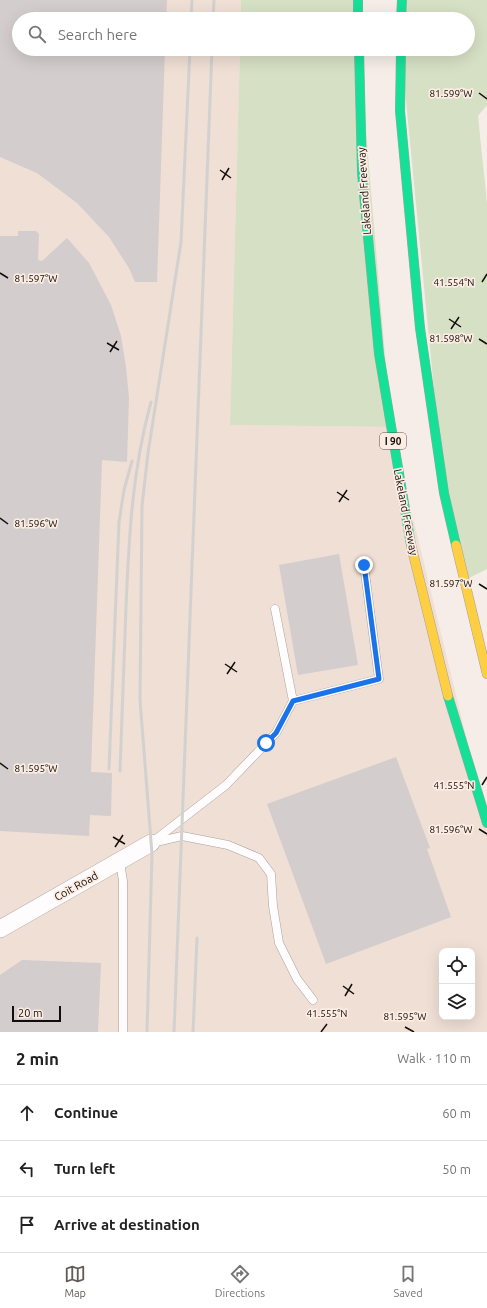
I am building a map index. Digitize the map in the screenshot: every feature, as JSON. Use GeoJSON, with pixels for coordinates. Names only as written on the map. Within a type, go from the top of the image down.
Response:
{"type":"FeatureCollection","features":[{"type":"Feature","properties":{"kind":"highway"},"geometry":{"type":"LineString","coordinates":[[354,0],[357,12]]}},
{"type":"Feature","properties":{"kind":"highway"},"geometry":{"type":"LineString","coordinates":[[358,0],[358,12]]}},
{"type":"Feature","properties":{"kind":"highway"},"geometry":{"type":"LineString","coordinates":[[401,12],[402,0]]}},
{"type":"Feature","properties":{"kind":"highway","name":"Lakeland Freeway"},"geometry":{"type":"LineString","coordinates":[[359,56],[362,172],[378,354],[405,512],[451,710],[487,823]]}},
{"type":"Feature","properties":{"kind":"highway"},"geometry":{"type":"LineString","coordinates":[[401,56],[400,111],[420,328],[444,493],[487,674]]}},
{"type":"Feature","properties":{"kind":"street","name":"Coit Road"},"geometry":{"type":"LineString","coordinates":[[0,929],[151,843]]}},
{"type":"Feature","properties":{"kind":"lane"},"geometry":{"type":"LineString","coordinates":[[293,701],[379,679],[364,565]]}},
{"type":"Feature","properties":{"kind":"lane"},"geometry":{"type":"LineString","coordinates":[[151,843],[226,785],[276,733],[293,701],[275,608]]}},
{"type":"Feature","properties":{"kind":"lane"},"geometry":{"type":"LineString","coordinates":[[151,843],[182,836],[228,845],[259,858],[271,874],[273,906],[279,944],[297,979],[313,1000]]}},
{"type":"Feature","properties":{"kind":"lane"},"geometry":{"type":"LineString","coordinates":[[120,862],[123,881],[123,1032]]}},
{"type":"Feature","properties":{"kind":"shaded area"},"geometry":{"type":"Polygon","coordinates":[[[0,0],[241,0],[241,12],[12,12],[12,56],[240,56],[230,425],[391,427],[487,823],[487,1032],[0,1032],[0,0]]]}},
{"type":"Feature","properties":{"kind":"green space"},"geometry":{"type":"Polygon","coordinates":[[[241,0],[354,0],[357,12],[241,12],[241,0]]]}},
{"type":"Feature","properties":{"kind":"green space"},"geometry":{"type":"Polygon","coordinates":[[[402,0],[487,0],[487,105],[478,116],[487,203],[487,569],[465,580],[444,493],[402,56],[475,56],[475,12],[401,12],[402,0]]]}},
{"type":"Feature","properties":{"kind":"green space"},"geometry":{"type":"Polygon","coordinates":[[[240,56],[360,56],[391,427],[230,425],[240,56]]]}},
{"type":"Feature","properties":{"kind":"building"},"geometry":{"type":"Polygon","coordinates":[[[0,0],[167,0],[166,12],[12,12],[12,56],[165,56],[157,282],[135,282],[129,268],[109,237],[77,203],[37,173],[0,157],[0,0]]]}},
{"type":"Feature","properties":{"kind":"building"},"geometry":{"type":"Polygon","coordinates":[[[18,231],[36,231],[39,234],[38,260],[42,261],[67,238],[89,263],[111,305],[121,336],[126,367],[129,398],[127,462],[102,460],[91,772],[112,773],[111,816],[90,815],[89,836],[0,831],[0,236],[18,236],[18,231]]]}},
{"type":"Feature","properties":{"kind":"building"},"geometry":{"type":"Polygon","coordinates":[[[339,554],[358,665],[298,675],[279,565],[339,554]]]}},
{"type":"Feature","properties":{"kind":"building"},"geometry":{"type":"Polygon","coordinates":[[[396,757],[430,848],[427,849],[451,917],[326,964],[267,804],[396,757]]]}},
{"type":"Feature","properties":{"kind":"building"},"geometry":{"type":"Polygon","coordinates":[[[22,960],[101,963],[98,1032],[0,1032],[0,975],[22,960]]]}},
{"type":"Feature","properties":{"kind":"railway"},"geometry":{"type":"LineString","coordinates":[[191,12],[192,0]]}},
{"type":"Feature","properties":{"kind":"railway"},"geometry":{"type":"LineString","coordinates":[[213,12],[214,0]]}},
{"type":"Feature","properties":{"kind":"railway"},"geometry":{"type":"LineString","coordinates":[[147,1032],[152,854],[140,700],[142,506],[148,453],[181,242],[190,56]]}},
{"type":"Feature","properties":{"kind":"railway"},"geometry":{"type":"LineString","coordinates":[[174,1032],[212,56]]}},
{"type":"Feature","properties":{"kind":"railway"},"geometry":{"type":"LineString","coordinates":[[120,771],[128,555],[132,504],[140,453],[151,402]]}},
{"type":"Feature","properties":{"kind":"railway"},"geometry":{"type":"LineString","coordinates":[[109,769],[119,522],[124,490],[132,461]]}},
{"type":"Feature","properties":{"kind":"railway"},"geometry":{"type":"LineString","coordinates":[[193,1032],[197,938]]}},
{"type":"Feature","properties":{"kind":"traffic: fast"},"geometry":{"type":"LineString","coordinates":[[358,0],[358,12]]}},
{"type":"Feature","properties":{"kind":"traffic: fast"},"geometry":{"type":"LineString","coordinates":[[401,12],[402,0]]}},
{"type":"Feature","properties":{"kind":"traffic: fast"},"geometry":{"type":"LineString","coordinates":[[359,56],[362,173],[379,354],[411,545]]}},
{"type":"Feature","properties":{"kind":"traffic: fast"},"geometry":{"type":"LineString","coordinates":[[401,56],[400,111],[420,328],[444,493],[456,545]]}},
{"type":"Feature","properties":{"kind":"traffic: fast"},"geometry":{"type":"LineString","coordinates":[[448,696],[487,823]]}},
{"type":"Feature","properties":{"kind":"traffic: slow"},"geometry":{"type":"LineString","coordinates":[[411,545],[448,696]]}},
{"type":"Feature","properties":{"kind":"traffic: slow"},"geometry":{"type":"LineString","coordinates":[[456,545],[487,674]]}},
{"type":"Feature","properties":{"kind":"route"},"geometry":{"type":"LineString","coordinates":[[266,743],[276,733],[293,701],[379,679],[364,565]]}}]}
